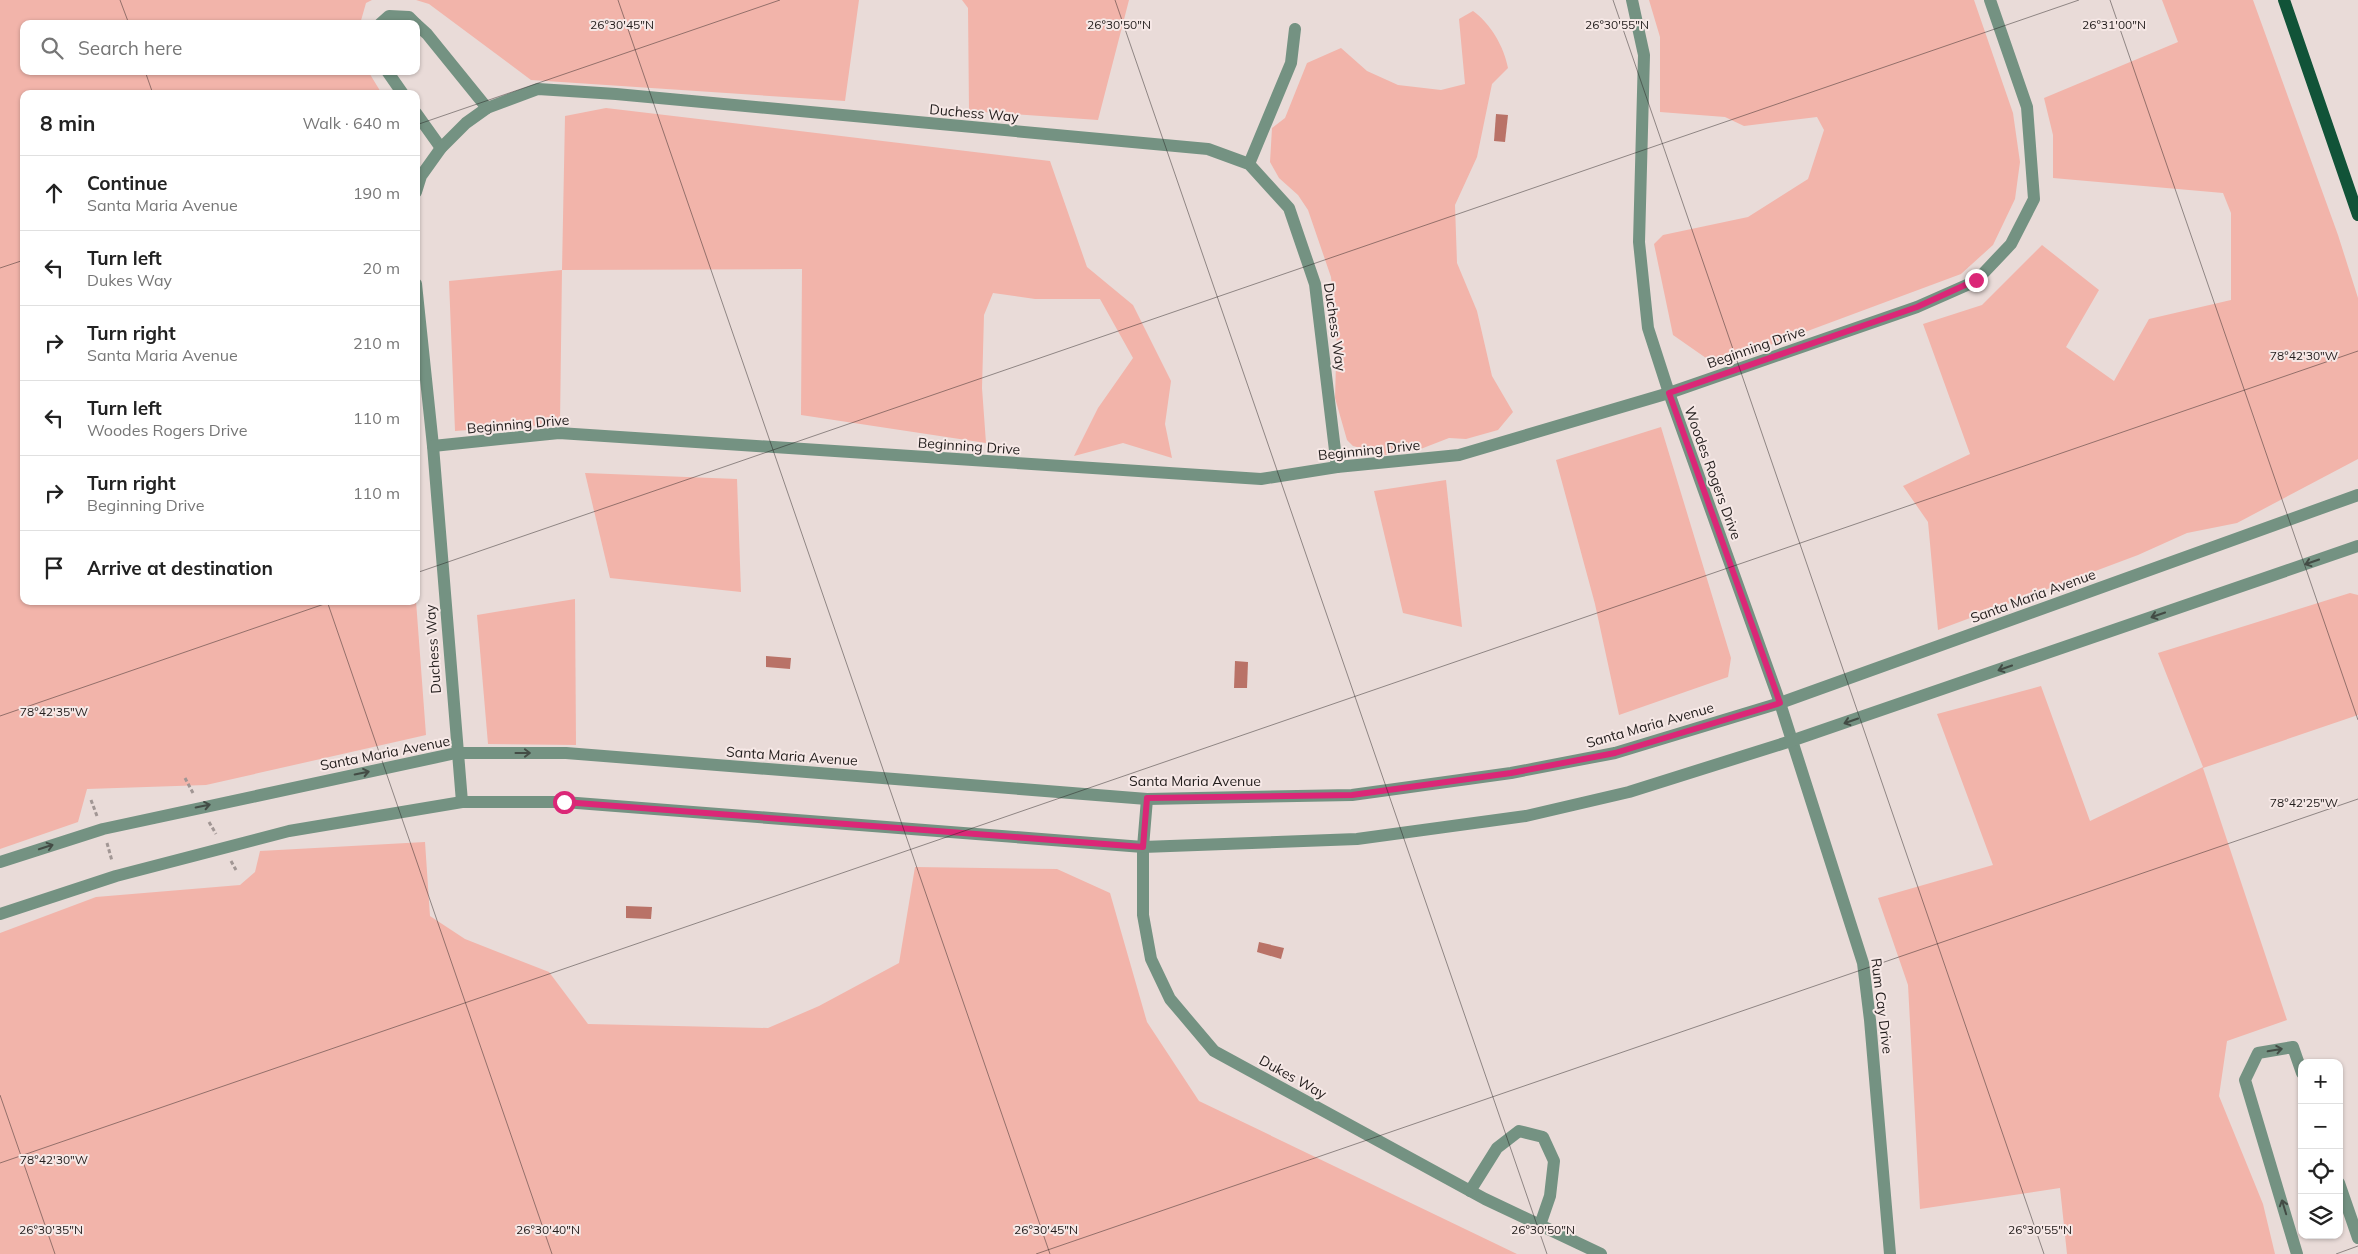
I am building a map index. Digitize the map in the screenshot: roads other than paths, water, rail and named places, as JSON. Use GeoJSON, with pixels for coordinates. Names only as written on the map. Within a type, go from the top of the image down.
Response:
{"type":"FeatureCollection","features":[{"type":"Feature","properties":{"kind":"main road"},"geometry":{"type":"LineString","coordinates":[[2284,0],[2358,215]]}},
{"type":"Feature","properties":{"kind":"street","name":"Woodes Rogers Drive"},"geometry":{"type":"LineString","coordinates":[[1632,0],[1644,55],[1639,242],[1648,328],[1669,393],[1780,703],[1791,741]]}},
{"type":"Feature","properties":{"kind":"street","name":"Beginning Drive"},"geometry":{"type":"LineString","coordinates":[[433,446],[559,433],[1261,479],[1337,467],[1458,455],[1669,393],[1917,307],[1976,280],[2011,244],[2034,199],[2027,107],[1990,0]]}},
{"type":"Feature","properties":{"kind":"street"},"geometry":{"type":"LineString","coordinates":[[384,20],[389,16],[409,18],[411,20]]}},
{"type":"Feature","properties":{"kind":"street"},"geometry":{"type":"LineString","coordinates":[[420,28],[487,108]]}},
{"type":"Feature","properties":{"kind":"street"},"geometry":{"type":"LineString","coordinates":[[1249,164],[1292,62],[1294,29]]}},
{"type":"Feature","properties":{"kind":"street"},"geometry":{"type":"LineString","coordinates":[[390,75],[400,90]]}},
{"type":"Feature","properties":{"kind":"street","name":"Duchess Way"},"geometry":{"type":"LineString","coordinates":[[420,179],[441,148],[466,123],[487,108],[538,89],[616,94],[1208,149],[1249,164],[1288,208],[1315,284],[1337,467]]}},
{"type":"Feature","properties":{"kind":"street"},"geometry":{"type":"LineString","coordinates":[[420,118],[441,148]]}},
{"type":"Feature","properties":{"kind":"street","name":"Duchess Way"},"geometry":{"type":"LineString","coordinates":[[420,322],[433,446],[456,753],[462,802]]}},
{"type":"Feature","properties":{"kind":"street","name":"Santa Maria Avenue"},"geometry":{"type":"LineString","coordinates":[[0,862],[103,828],[456,753],[566,753],[1147,798],[1352,795],[1511,773],[1615,753],[1780,703],[2358,495]]}},
{"type":"Feature","properties":{"kind":"street"},"geometry":{"type":"LineString","coordinates":[[0,914],[116,876],[289,831],[462,802],[564,802],[1143,847],[1357,839],[1526,816],[1629,792],[1791,741],[2358,546]]}},
{"type":"Feature","properties":{"kind":"street","name":"Rum Cay Drive"},"geometry":{"type":"LineString","coordinates":[[1791,741],[1863,963],[1870,1020],[1890,1254]]}},
{"type":"Feature","properties":{"kind":"street","name":"Dukes Way"},"geometry":{"type":"LineString","coordinates":[[1147,798],[1143,847],[1144,915],[1151,959],[1170,999],[1214,1051],[1470,1191],[1601,1254]]}},
{"type":"Feature","properties":{"kind":"street"},"geometry":{"type":"LineString","coordinates":[[2297,1254],[2245,1080],[2258,1053],[2293,1047],[2298,1061]]}},
{"type":"Feature","properties":{"kind":"street"},"geometry":{"type":"LineString","coordinates":[[1470,1191],[1496,1148],[1519,1131],[1543,1137],[1554,1161],[1550,1196],[1540,1225]]}},
{"type":"Feature","properties":{"kind":"street"},"geometry":{"type":"LineString","coordinates":[[2343,1194],[2358,1238]]}}]}
